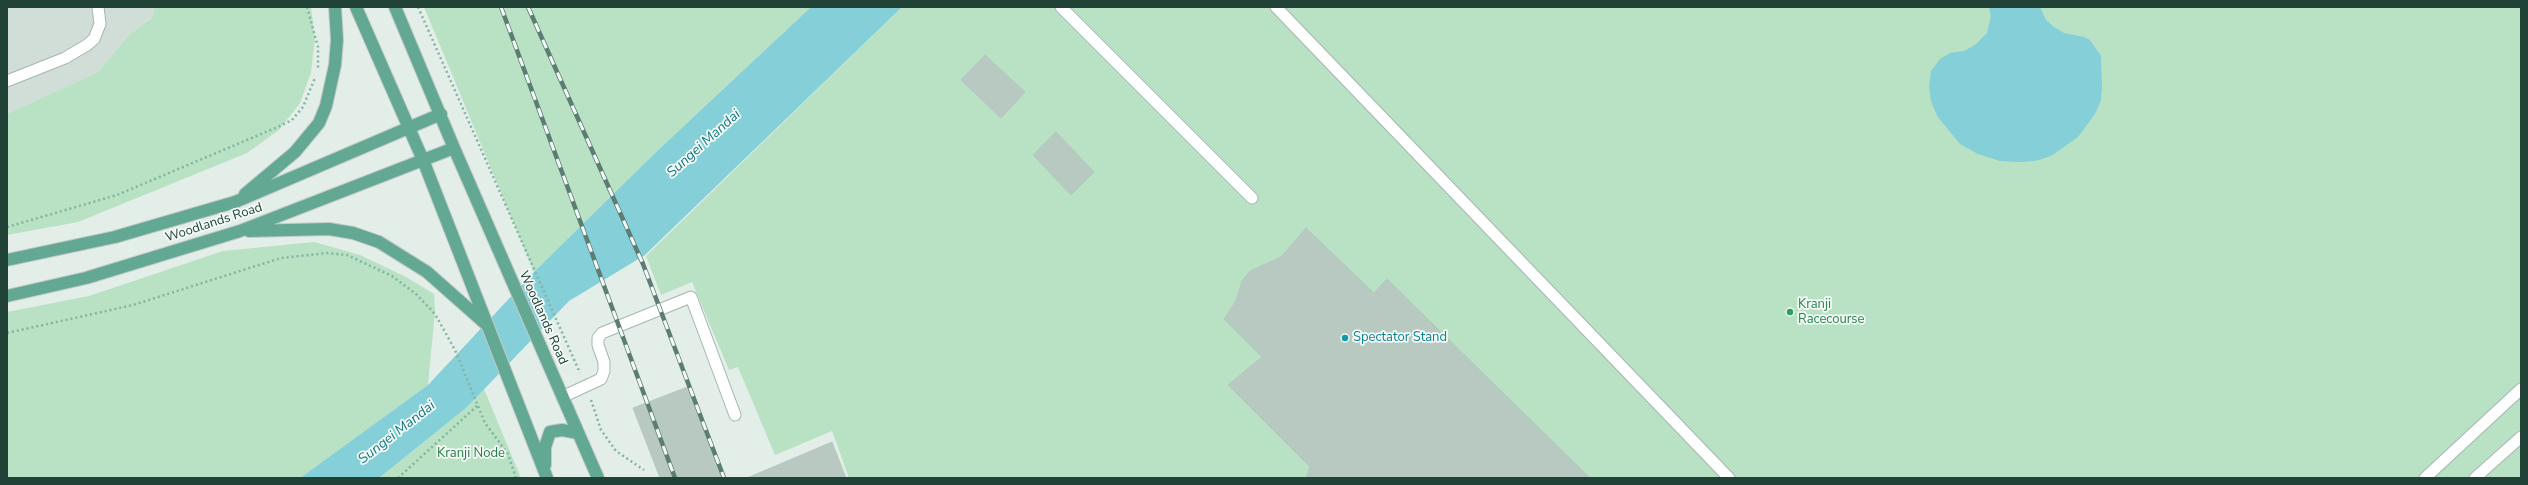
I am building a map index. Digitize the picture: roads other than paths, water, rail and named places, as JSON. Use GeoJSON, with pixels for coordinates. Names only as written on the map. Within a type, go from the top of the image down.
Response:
{"type":"FeatureCollection","features":[{"type":"Feature","properties":{"kind":"main road"},"geometry":{"type":"LineString","coordinates":[[235,202],[295,152],[318,123],[326,106],[335,65],[337,40],[335,7]]}},
{"type":"Feature","properties":{"kind":"main road"},"geometry":{"type":"LineString","coordinates":[[356,7],[423,160],[490,328],[546,475]]}},
{"type":"Feature","properties":{"kind":"main road"},"geometry":{"type":"LineString","coordinates":[[395,7],[441,114]]}},
{"type":"Feature","properties":{"kind":"main road","name":"Woodlands Road"},"geometry":{"type":"LineString","coordinates":[[7,260],[115,237],[235,202],[409,126],[441,114],[454,148],[598,478]]}},
{"type":"Feature","properties":{"kind":"main road","name":"Woodlands Road"},"geometry":{"type":"LineString","coordinates":[[7,296],[86,278],[240,231],[454,148]]}},
{"type":"Feature","properties":{"kind":"main road"},"geometry":{"type":"LineString","coordinates":[[240,231],[329,228],[353,233],[379,242],[427,272],[490,328]]}},
{"type":"Feature","properties":{"kind":"main road"},"geometry":{"type":"LineString","coordinates":[[546,475],[545,447],[550,432],[562,430],[578,433]]}},
{"type":"Feature","properties":{"kind":"lane"},"geometry":{"type":"LineString","coordinates":[[7,81],[65,58],[87,45],[94,38],[100,24],[98,7]]}},
{"type":"Feature","properties":{"kind":"lane"},"geometry":{"type":"LineString","coordinates":[[1061,7],[1252,198]]}},
{"type":"Feature","properties":{"kind":"lane"},"geometry":{"type":"LineString","coordinates":[[1276,7],[1729,478]]}},
{"type":"Feature","properties":{"kind":"lane"},"geometry":{"type":"LineString","coordinates":[[562,397],[587,387],[600,379],[604,372],[604,362],[598,345],[598,338],[602,333],[691,297],[735,415]]}},
{"type":"Feature","properties":{"kind":"lane"},"geometry":{"type":"LineString","coordinates":[[2425,478],[2521,389]]}},
{"type":"Feature","properties":{"kind":"lane"},"geometry":{"type":"LineString","coordinates":[[2476,478],[2521,437]]}},
{"type":"Feature","properties":{"kind":"water","name":"Sungei Mandai"},"geometry":{"type":"Polygon","coordinates":[[[811,7],[902,7],[645,255],[569,301],[466,408],[379,478],[300,478],[428,385],[534,272],[655,153],[811,7]]]}},
{"type":"Feature","properties":{"kind":"water"},"geometry":{"type":"Polygon","coordinates":[[[1989,7],[2040,7],[2046,20],[2054,27],[2064,33],[2084,37],[2090,40],[2101,56],[2101,100],[2095,114],[2078,137],[2051,156],[2035,161],[2019,162],[2000,161],[1978,154],[1960,144],[1937,116],[1931,101],[1929,86],[1931,71],[1940,59],[1950,53],[1964,51],[1975,45],[1987,33],[1991,16],[1989,7]]]}},
{"type":"Feature","properties":{"kind":"railway"},"geometry":{"type":"LineString","coordinates":[[501,7],[675,478]]}},
{"type":"Feature","properties":{"kind":"railway"},"geometry":{"type":"LineString","coordinates":[[528,7],[643,264],[724,478]]}},
{"type":"Feature","properties":{"kind":"place","name":"Kranji Racecourse"},"geometry":{"type":"Point","coordinates":[1790,312]}},
{"type":"Feature","properties":{"kind":"place","name":"Spectator Stand"},"geometry":{"type":"Point","coordinates":[1345,338]}},
{"type":"Feature","properties":{"kind":"park label","name":"Kranji Node"},"geometry":{"type":"Point","coordinates":[471,454]}}]}
